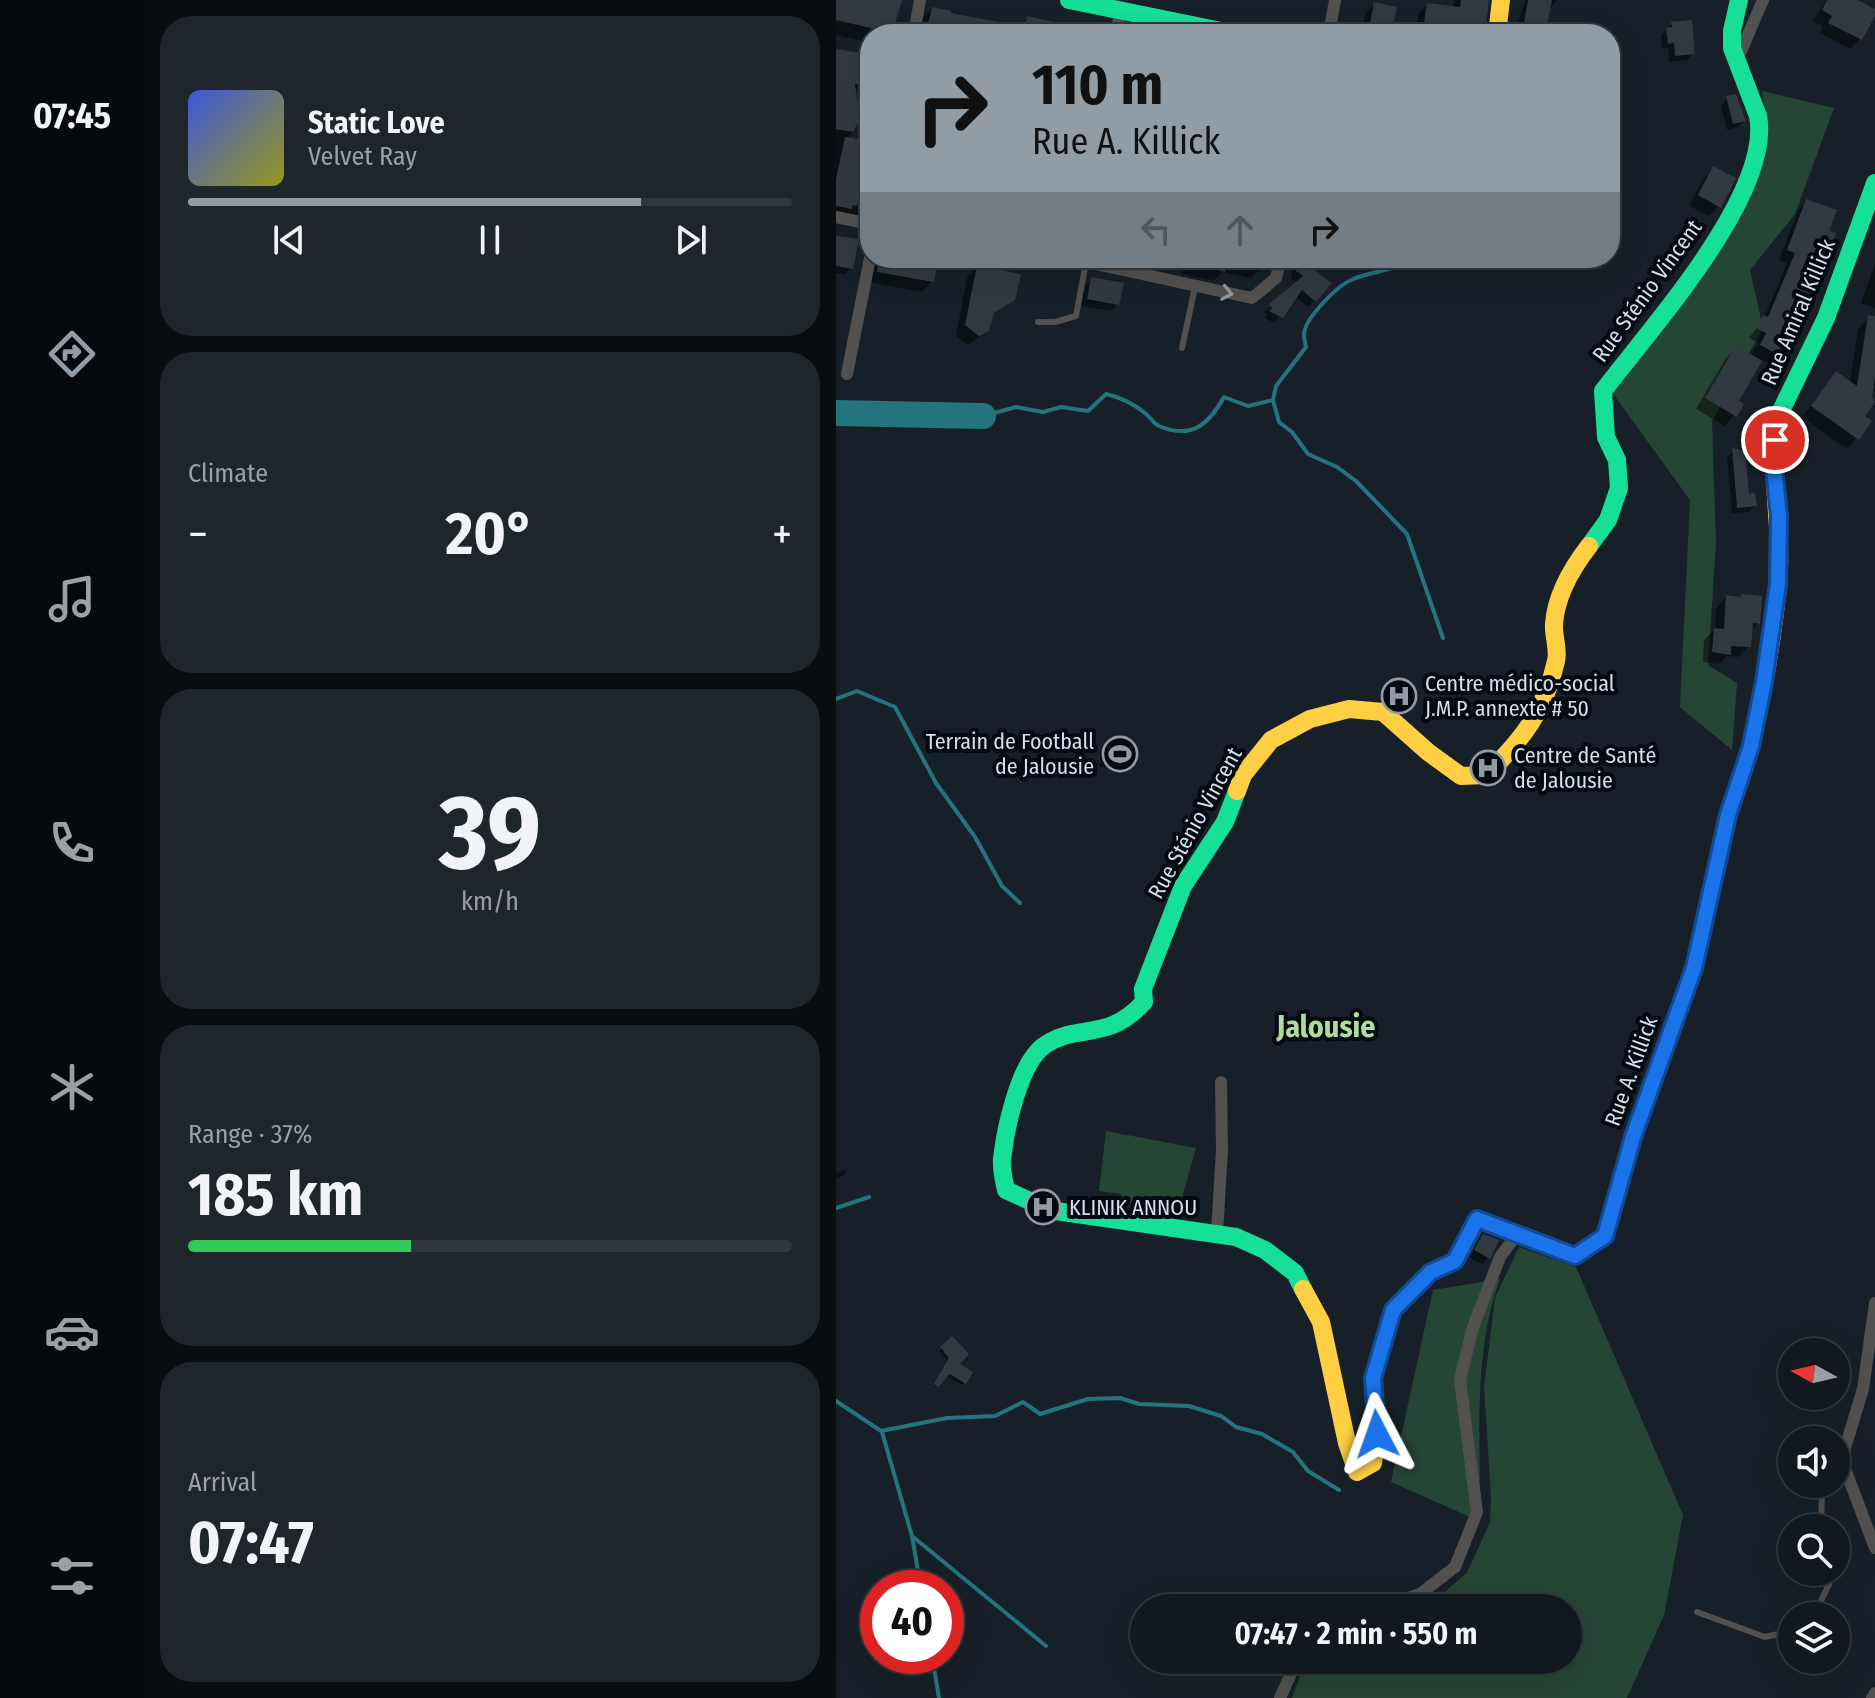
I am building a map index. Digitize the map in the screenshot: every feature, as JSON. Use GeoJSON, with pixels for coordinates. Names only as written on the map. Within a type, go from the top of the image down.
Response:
{"type":"FeatureCollection","features":[{"type":"Feature","properties":{"kind":"street"},"geometry":{"type":"LineString","coordinates":[[916,24],[920,0]]}},
{"type":"Feature","properties":{"kind":"street"},"geometry":{"type":"LineString","coordinates":[[1069,0],[1122,4],[1198,24]]}},
{"type":"Feature","properties":{"kind":"street"},"geometry":{"type":"LineString","coordinates":[[1331,24],[1335,0]]}},
{"type":"Feature","properties":{"kind":"street"},"geometry":{"type":"LineString","coordinates":[[1498,24],[1501,0]]}},
{"type":"Feature","properties":{"kind":"street","name":"Rue Sténio Vincent"},"geometry":{"type":"LineString","coordinates":[[1373,1463],[1357,1472],[1347,1443],[1321,1322],[1295,1273],[1265,1250],[1236,1237],[1049,1210],[1006,1190],[1001,1162],[1023,1079],[1034,1056],[1043,1046],[1121,1025],[1144,1002],[1143,989],[1183,886],[1225,822],[1243,775],[1271,740],[1310,719],[1349,709],[1383,712],[1461,776],[1486,775],[1509,753],[1538,715],[1557,658],[1554,623],[1569,572],[1608,520],[1619,488],[1617,460],[1606,437],[1603,391],[1714,243],[1756,163],[1761,129],[1735,63],[1731,35],[1739,0]]}},
{"type":"Feature","properties":{"kind":"street"},"geometry":{"type":"LineString","coordinates":[[1735,63],[1763,0]]}},
{"type":"Feature","properties":{"kind":"street"},"geometry":{"type":"LineString","coordinates":[[1118,24],[1122,4]]}},
{"type":"Feature","properties":{"kind":"street","name":"Rue Amiral Killick"},"geometry":{"type":"LineString","coordinates":[[1751,746],[1778,584],[1779,516],[1773,458],[1776,421],[1826,318],[1875,183]]}},
{"type":"Feature","properties":{"kind":"street"},"geometry":{"type":"LineString","coordinates":[[836,217],[860,222]]}},
{"type":"Feature","properties":{"kind":"street"},"geometry":{"type":"LineString","coordinates":[[847,374],[868,268]]}},
{"type":"Feature","properties":{"kind":"street"},"geometry":{"type":"LineString","coordinates":[[1112,268],[1252,298],[1276,278],[1278,268]]}},
{"type":"Feature","properties":{"kind":"street","name":"Rue A. Killick"},"geometry":{"type":"LineString","coordinates":[[1373,1463],[1377,1434],[1373,1378],[1393,1310],[1431,1272],[1455,1261],[1477,1219],[1575,1256],[1605,1236],[1633,1137],[1694,968],[1728,815],[1751,746]]}},
{"type":"Feature","properties":{"kind":"street"},"geometry":{"type":"LineString","coordinates":[[1217,1233],[1222,1150],[1221,1082]]}},
{"type":"Feature","properties":{"kind":"street"},"geometry":{"type":"LineString","coordinates":[[1420,1594],[1455,1567],[1477,1512],[1460,1380],[1473,1327],[1500,1257],[1517,1234]]}},
{"type":"Feature","properties":{"kind":"street"},"geometry":{"type":"LineString","coordinates":[[1848,1426],[1863,1389],[1875,1303]]}},
{"type":"Feature","properties":{"kind":"street"},"geometry":{"type":"LineString","coordinates":[[1850,1482],[1875,1548]]}},
{"type":"Feature","properties":{"kind":"street"},"geometry":{"type":"LineString","coordinates":[[1280,1698],[1291,1674]]}},
{"type":"Feature","properties":{"kind":"lane"},"geometry":{"type":"LineString","coordinates":[[1038,322],[1055,322],[1076,316],[1085,268]]}},
{"type":"Feature","properties":{"kind":"lane"},"geometry":{"type":"LineString","coordinates":[[1182,348],[1195,287]]}},
{"type":"Feature","properties":{"kind":"lane"},"geometry":{"type":"LineString","coordinates":[[1697,1612],[1765,1637],[1778,1634]]}},
{"type":"Feature","properties":{"kind":"green space"},"geometry":{"type":"Polygon","coordinates":[[[1762,91],[1834,108],[1795,214],[1750,270],[1763,328],[1712,421],[1716,542],[1708,665],[1737,683],[1732,750],[1680,707],[1690,500],[1611,391],[1743,207],[1766,124],[1762,91]]]}},
{"type":"Feature","properties":{"kind":"green space"},"geometry":{"type":"Polygon","coordinates":[[[1106,1131],[1196,1148],[1178,1212],[1122,1201],[1121,1194],[1099,1191],[1106,1131]]]}},
{"type":"Feature","properties":{"kind":"green space"},"geometry":{"type":"Polygon","coordinates":[[[1519,1247],[1576,1267],[1683,1515],[1664,1615],[1627,1698],[1292,1698],[1301,1674],[1582,1674],[1582,1594],[1442,1594],[1467,1573],[1490,1522],[1484,1387],[1495,1298],[1519,1247]]]}},
{"type":"Feature","properties":{"kind":"green space"},"geometry":{"type":"Polygon","coordinates":[[[1500,1279],[1482,1362],[1480,1502],[1470,1517],[1391,1482],[1433,1290],[1500,1279]]]}},
{"type":"Feature","properties":{"kind":"building"},"geometry":{"type":"Polygon","coordinates":[[[836,0],[902,0],[895,24],[860,26],[836,20],[836,0]]]}},
{"type":"Feature","properties":{"kind":"building"},"geometry":{"type":"Polygon","coordinates":[[[1461,0],[1489,0],[1486,24],[1424,24],[1427,3],[1460,7],[1461,0]]]}},
{"type":"Feature","properties":{"kind":"building"},"geometry":{"type":"Polygon","coordinates":[[[1528,0],[1552,0],[1547,24],[1524,22],[1528,0]]]}},
{"type":"Feature","properties":{"kind":"building"},"geometry":{"type":"Polygon","coordinates":[[[1827,0],[1858,0],[1875,9],[1875,16],[1862,40],[1828,23],[1832,16],[1822,10],[1827,0]]]}},
{"type":"Feature","properties":{"kind":"building"},"geometry":{"type":"Polygon","coordinates":[[[1374,2],[1397,7],[1393,24],[1370,24],[1374,2]]]}},
{"type":"Feature","properties":{"kind":"building"},"geometry":{"type":"Polygon","coordinates":[[[932,7],[998,22],[998,24],[928,24],[932,7]]]}},
{"type":"Feature","properties":{"kind":"building"},"geometry":{"type":"Polygon","coordinates":[[[1027,16],[1054,22],[1054,24],[1025,24],[1027,16]]]}},
{"type":"Feature","properties":{"kind":"building"},"geometry":{"type":"Polygon","coordinates":[[[1692,20],[1695,54],[1675,56],[1674,43],[1668,44],[1666,28],[1672,27],[1671,22],[1692,20]]]}},
{"type":"Feature","properties":{"kind":"building"},"geometry":{"type":"Polygon","coordinates":[[[836,49],[860,53],[860,85],[855,84],[860,119],[853,132],[836,129],[836,49]]]}},
{"type":"Feature","properties":{"kind":"building"},"geometry":{"type":"Polygon","coordinates":[[[1736,94],[1746,121],[1733,124],[1726,96],[1736,94]]]}},
{"type":"Feature","properties":{"kind":"building"},"geometry":{"type":"Polygon","coordinates":[[[845,137],[860,139],[857,206],[852,205],[852,209],[836,206],[836,179],[845,137]]]}},
{"type":"Feature","properties":{"kind":"building"},"geometry":{"type":"Polygon","coordinates":[[[1713,166],[1736,178],[1721,208],[1698,195],[1713,166]]]}},
{"type":"Feature","properties":{"kind":"building"},"geometry":{"type":"Polygon","coordinates":[[[1806,199],[1837,210],[1829,231],[1836,233],[1828,254],[1820,251],[1807,284],[1814,288],[1809,300],[1801,297],[1788,328],[1794,331],[1781,356],[1760,345],[1766,333],[1756,328],[1763,315],[1768,317],[1795,253],[1787,250],[1806,199]]]}},
{"type":"Feature","properties":{"kind":"building"},"geometry":{"type":"Polygon","coordinates":[[[836,236],[859,239],[853,269],[836,266],[836,236]]]}},
{"type":"Feature","properties":{"kind":"building"},"geometry":{"type":"Polygon","coordinates":[[[878,268],[937,268],[934,282],[877,272],[878,268]]]}},
{"type":"Feature","properties":{"kind":"building"},"geometry":{"type":"Polygon","coordinates":[[[976,268],[1021,274],[1015,300],[994,313],[989,331],[979,336],[965,325],[976,268]]]}},
{"type":"Feature","properties":{"kind":"building"},"geometry":{"type":"Polygon","coordinates":[[[1296,268],[1312,268],[1332,283],[1316,302],[1302,290],[1283,318],[1269,311],[1272,308],[1269,304],[1303,276],[1296,268]]]}},
{"type":"Feature","properties":{"kind":"building"},"geometry":{"type":"Polygon","coordinates":[[[1091,277],[1124,283],[1119,305],[1087,299],[1091,277]]]}},
{"type":"Feature","properties":{"kind":"building"},"geometry":{"type":"Polygon","coordinates":[[[1868,315],[1875,316],[1872,397],[1875,402],[1865,416],[1872,421],[1859,440],[1811,406],[1836,371],[1857,386],[1868,315]]]}},
{"type":"Feature","properties":{"kind":"building"},"geometry":{"type":"Polygon","coordinates":[[[1736,345],[1762,361],[1739,401],[1744,404],[1737,417],[1705,398],[1736,345]]]}},
{"type":"Feature","properties":{"kind":"building"},"geometry":{"type":"Polygon","coordinates":[[[1732,448],[1745,451],[1749,494],[1755,493],[1757,506],[1737,508],[1732,448]]]}},
{"type":"Feature","properties":{"kind":"building"},"geometry":{"type":"Polygon","coordinates":[[[1741,594],[1762,596],[1760,624],[1753,623],[1751,647],[1731,646],[1731,655],[1712,652],[1714,628],[1724,629],[1726,595],[1741,597],[1741,594]]]}},
{"type":"Feature","properties":{"kind":"building","name":"Terrain de Football de Jalousie"},"geometry":{"type":"Polygon","coordinates":[[[1106,744],[1134,746],[1133,763],[1105,761],[1106,744]]]}},
{"type":"Feature","properties":{"kind":"building"},"geometry":{"type":"Polygon","coordinates":[[[1483,1234],[1499,1240],[1490,1259],[1474,1250],[1483,1234]]]}},
{"type":"Feature","properties":{"kind":"building"},"geometry":{"type":"Polygon","coordinates":[[[952,1336],[969,1354],[960,1364],[973,1372],[966,1384],[950,1374],[938,1387],[934,1384],[949,1358],[940,1347],[952,1336]]]}},
{"type":"Feature","properties":{"kind":"waterway"},"geometry":{"type":"LineString","coordinates":[[983,416],[1016,407],[1043,412],[1061,407],[1088,411],[1106,394],[1136,407],[1159,426],[1181,431],[1206,422],[1224,397],[1248,406],[1273,400],[1276,386],[1306,347],[1306,327],[1323,303],[1353,279],[1391,268]]}},
{"type":"Feature","properties":{"kind":"waterway"},"geometry":{"type":"LineString","coordinates":[[1273,400],[1279,422],[1292,432],[1308,454],[1337,467],[1356,481],[1407,534],[1443,638]]}},
{"type":"Feature","properties":{"kind":"waterway"},"geometry":{"type":"LineString","coordinates":[[836,413],[983,416]]}},
{"type":"Feature","properties":{"kind":"waterway"},"geometry":{"type":"LineString","coordinates":[[836,699],[857,691],[895,707],[936,783],[975,837],[1002,886],[1020,903]]}},
{"type":"Feature","properties":{"kind":"waterway"},"geometry":{"type":"LineString","coordinates":[[836,1208],[869,1197]]}},
{"type":"Feature","properties":{"kind":"waterway"},"geometry":{"type":"LineString","coordinates":[[836,1401],[881,1431],[947,1418],[995,1416],[1023,1402],[1040,1414],[1088,1399],[1120,1398],[1139,1404],[1189,1406],[1221,1416],[1236,1427],[1262,1434],[1293,1452],[1308,1471],[1339,1490]]}},
{"type":"Feature","properties":{"kind":"waterway"},"geometry":{"type":"LineString","coordinates":[[882,1432],[912,1536],[1046,1646]]}},
{"type":"Feature","properties":{"kind":"waterway"},"geometry":{"type":"LineString","coordinates":[[912,1536],[918,1570]]}},
{"type":"Feature","properties":{"kind":"waterway"},"geometry":{"type":"LineString","coordinates":[[935,1674],[939,1698]]}},
{"type":"Feature","properties":{"kind":"traffic: fast"},"geometry":{"type":"LineString","coordinates":[[1069,0],[1187,24]]}},
{"type":"Feature","properties":{"kind":"traffic: fast"},"geometry":{"type":"LineString","coordinates":[[1589,546],[1608,520],[1619,488],[1617,460],[1606,437],[1603,391],[1676,298],[1728,221],[1747,183],[1758,148],[1758,116],[1732,48],[1732,31],[1739,0]]}},
{"type":"Feature","properties":{"kind":"traffic: fast"},"geometry":{"type":"LineString","coordinates":[[1775,435],[1776,421],[1826,318],[1875,183]]}},
{"type":"Feature","properties":{"kind":"traffic: fast"},"geometry":{"type":"LineString","coordinates":[[1237,791],[1225,822],[1183,886],[1143,989],[1144,1002],[1117,1023],[1070,1034],[1045,1045],[1028,1066],[1010,1115],[1002,1171],[1006,1190],[1049,1210],[1236,1237],[1265,1250],[1295,1273],[1303,1289]]}},
{"type":"Feature","properties":{"kind":"traffic: fast"},"geometry":{"type":"LineString","coordinates":[[1379,1357],[1393,1310],[1431,1272],[1455,1261],[1477,1219],[1575,1256],[1605,1236],[1633,1137],[1694,968],[1726,826]]}},
{"type":"Feature","properties":{"kind":"traffic: slow"},"geometry":{"type":"LineString","coordinates":[[1498,24],[1501,0]]}},
{"type":"Feature","properties":{"kind":"traffic: slow"},"geometry":{"type":"LineString","coordinates":[[1726,826],[1756,725],[1776,607],[1779,549],[1775,435]]}},
{"type":"Feature","properties":{"kind":"traffic: slow"},"geometry":{"type":"LineString","coordinates":[[1237,791],[1243,775],[1271,740],[1310,719],[1349,709],[1383,712],[1461,776],[1486,775],[1521,737],[1539,710],[1557,656],[1554,624],[1561,592],[1589,546]]}},
{"type":"Feature","properties":{"kind":"traffic: slow"},"geometry":{"type":"LineString","coordinates":[[1303,1289],[1321,1322],[1347,1443],[1357,1472],[1373,1463],[1377,1434],[1373,1378],[1379,1357]]}},
{"type":"Feature","properties":{"kind":"place","name":"Centre médico-social J.M.P. annexte # 50"},"geometry":{"type":"Point","coordinates":[1399,696]}},
{"type":"Feature","properties":{"kind":"place","name":"Terrain de Football de Jalousie"},"geometry":{"type":"Point","coordinates":[1120,754]}},
{"type":"Feature","properties":{"kind":"place","name":"Centre de Santé de Jalousie"},"geometry":{"type":"Point","coordinates":[1488,768]}},
{"type":"Feature","properties":{"kind":"place","name":"KLINIK ANNOU"},"geometry":{"type":"Point","coordinates":[1043,1207]}},
{"type":"Feature","properties":{"kind":"district","name":"Jalousie"},"geometry":{"type":"Point","coordinates":[1326,1027]}},
{"type":"Feature","properties":{"kind":"route"},"geometry":{"type":"LineString","coordinates":[[1377,1434],[1373,1378],[1393,1310],[1431,1272],[1455,1261],[1477,1219],[1575,1256],[1605,1236],[1633,1137],[1694,968],[1728,815],[1751,746],[1778,584],[1779,516],[1773,458],[1775,440]]}}]}
